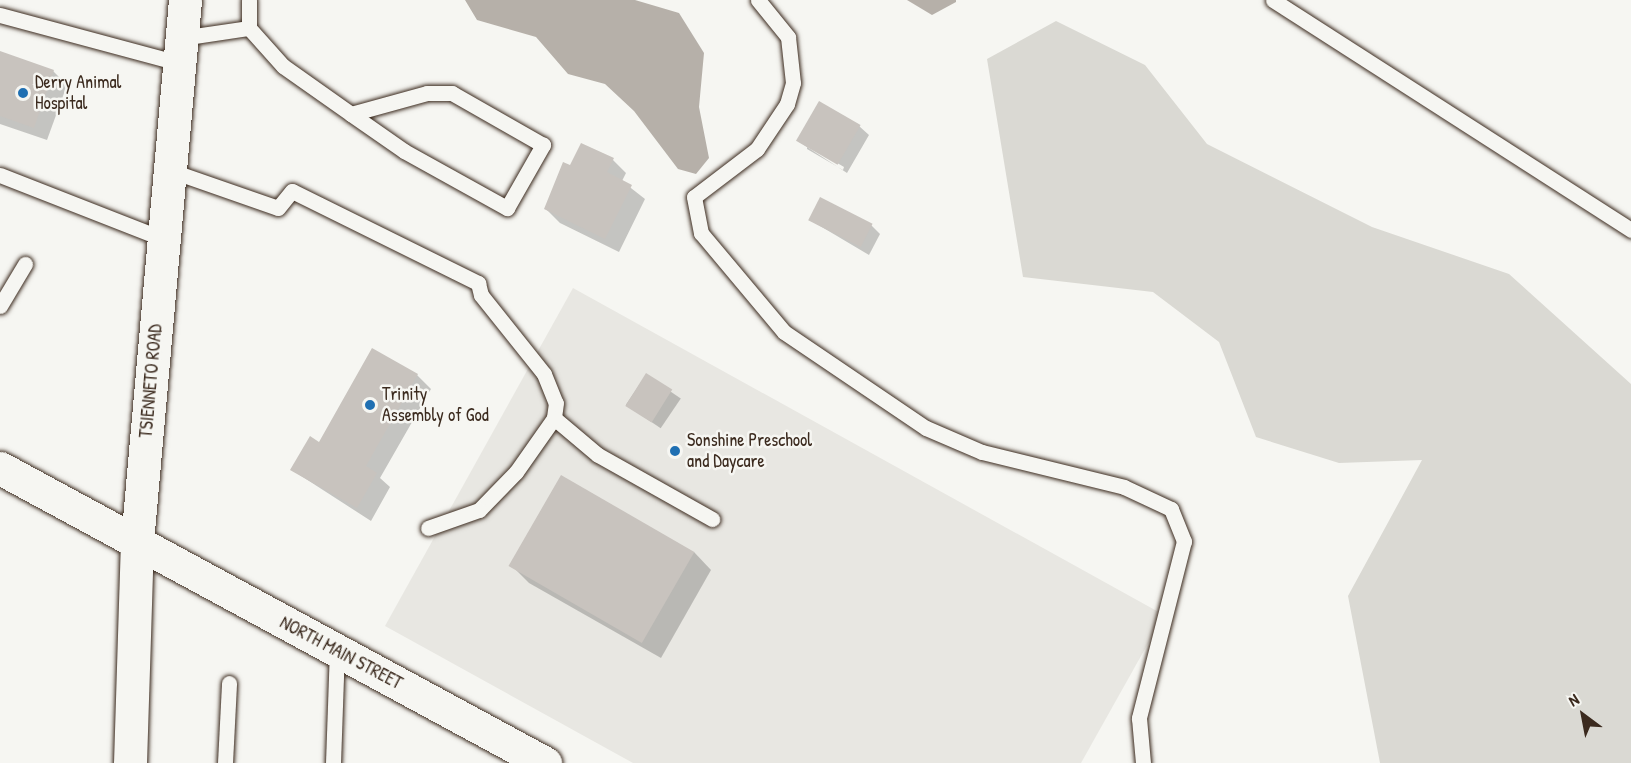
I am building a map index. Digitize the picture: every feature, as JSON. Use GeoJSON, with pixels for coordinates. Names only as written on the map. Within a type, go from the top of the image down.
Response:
{"type":"FeatureCollection","features":[{"type":"Feature","properties":{"kind":"street","name":"TSIENNETO ROAD"},"geometry":{"type":"LineString","coordinates":[[130,763],[137,542],[185,0]]}},
{"type":"Feature","properties":{"kind":"street","name":"NORTH MAIN STREET"},"geometry":{"type":"LineString","coordinates":[[0,468],[545,763]]}},
{"type":"Feature","properties":{"kind":"lane"},"geometry":{"type":"LineString","coordinates":[[249,0],[249,28],[283,66],[351,114],[507,208],[543,145],[452,93],[427,93],[351,114]]}},
{"type":"Feature","properties":{"kind":"lane"},"geometry":{"type":"LineString","coordinates":[[758,0],[789,37],[793,83],[776,126],[757,149],[694,197],[701,233],[784,332],[926,428],[982,452],[1124,487],[1171,509],[1184,541],[1138,718],[1143,763]]}},
{"type":"Feature","properties":{"kind":"lane"},"geometry":{"type":"LineString","coordinates":[[1273,0],[1631,230]]}},
{"type":"Feature","properties":{"kind":"lane"},"geometry":{"type":"LineString","coordinates":[[0,15],[180,50],[249,28]]}},
{"type":"Feature","properties":{"kind":"lane"},"geometry":{"type":"LineString","coordinates":[[169,170],[278,208],[292,191],[478,283],[481,295],[544,374],[556,403],[554,418],[500,494],[479,510],[428,528]]}},
{"type":"Feature","properties":{"kind":"lane"},"geometry":{"type":"LineString","coordinates":[[0,175],[163,239]]}},
{"type":"Feature","properties":{"kind":"lane"},"geometry":{"type":"LineString","coordinates":[[0,306],[25,264]]}},
{"type":"Feature","properties":{"kind":"lane"},"geometry":{"type":"LineString","coordinates":[[554,418],[598,455],[712,519]]}},
{"type":"Feature","properties":{"kind":"lane"},"geometry":{"type":"LineString","coordinates":[[333,763],[337,650]]}},
{"type":"Feature","properties":{"kind":"lane"},"geometry":{"type":"LineString","coordinates":[[225,763],[229,683]]}},
{"type":"Feature","properties":{"kind":"shaded area"},"geometry":{"type":"Polygon","coordinates":[[[465,0],[635,0],[679,13],[704,53],[699,107],[709,158],[696,174],[678,169],[634,111],[605,84],[568,74],[536,37],[477,20],[465,0]]]}},
{"type":"Feature","properties":{"kind":"shaded area"},"geometry":{"type":"Polygon","coordinates":[[[907,0],[956,0],[956,2],[932,15],[907,0]]]}},
{"type":"Feature","properties":{"kind":"shaded area"},"geometry":{"type":"Polygon","coordinates":[[[1056,21],[1145,65],[1207,144],[1372,227],[1509,274],[1631,384],[1631,763],[1380,763],[1348,596],[1422,460],[1339,463],[1256,437],[1219,342],[1153,292],[1023,277],[987,59],[1056,21]]]}},
{"type":"Feature","properties":{"kind":"shaded area","name":"Sonshine Preschool and Daycare"},"geometry":{"type":"Polygon","coordinates":[[[573,288],[1164,615],[1081,763],[633,763],[385,626],[573,288]]]}},
{"type":"Feature","properties":{"kind":"building","name":"Derry Animal Hospital"},"geometry":{"type":"Polygon","coordinates":[[[0,51],[54,70],[34,128],[0,116],[0,51]]]}},
{"type":"Feature","properties":{"kind":"building"},"geometry":{"type":"Polygon","coordinates":[[[819,101],[861,125],[838,165],[796,141],[819,101]]]}},
{"type":"Feature","properties":{"kind":"building"},"geometry":{"type":"Polygon","coordinates":[[[581,143],[614,158],[607,172],[632,185],[605,239],[544,209],[563,162],[570,165],[581,143]]]}},
{"type":"Feature","properties":{"kind":"building"},"geometry":{"type":"Polygon","coordinates":[[[820,197],[873,224],[861,247],[808,220],[820,197]]]}},
{"type":"Feature","properties":{"kind":"building","name":"Trinity Assembly of God"},"geometry":{"type":"Polygon","coordinates":[[[372,348],[418,374],[366,466],[377,473],[357,508],[290,470],[310,436],[319,442],[372,348]]]}},
{"type":"Feature","properties":{"kind":"building"},"geometry":{"type":"Polygon","coordinates":[[[646,373],[672,389],[652,423],[625,406],[646,373]]]}},
{"type":"Feature","properties":{"kind":"building"},"geometry":{"type":"Polygon","coordinates":[[[561,475],[694,552],[642,643],[508,566],[561,475]]]}},
{"type":"Feature","properties":{"kind":"place","name":"Derry Animal Hospital"},"geometry":{"type":"Point","coordinates":[23,93]}},
{"type":"Feature","properties":{"kind":"place","name":"Trinity Assembly of God"},"geometry":{"type":"Point","coordinates":[370,405]}},
{"type":"Feature","properties":{"kind":"place","name":"Sonshine Preschool and Daycare"},"geometry":{"type":"Point","coordinates":[675,451]}}]}
